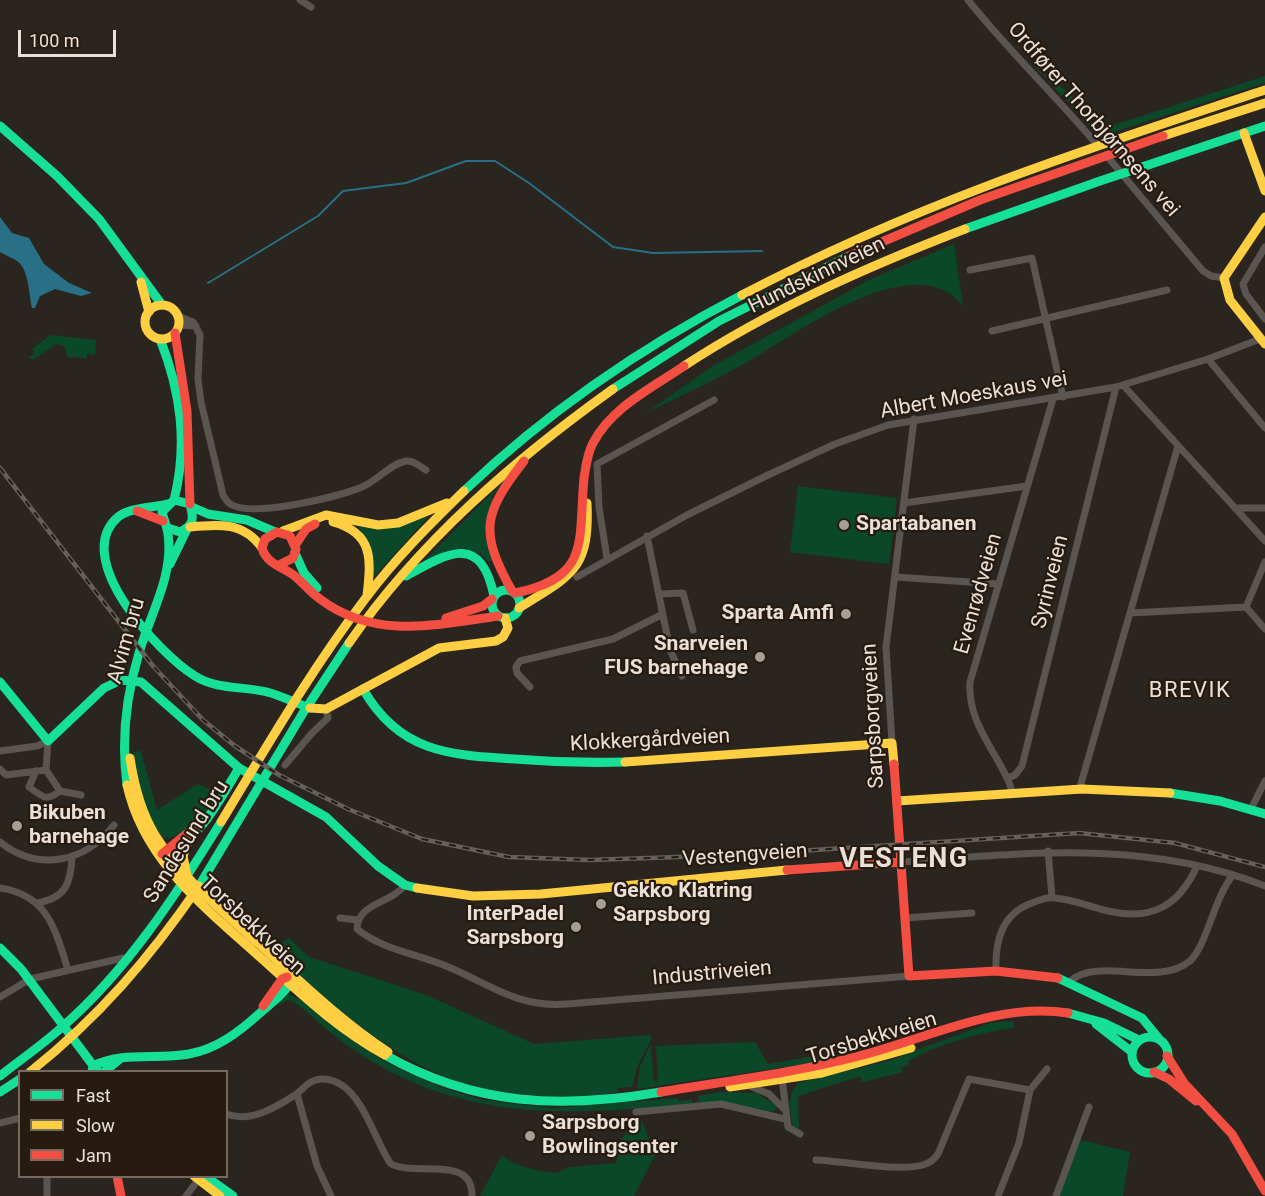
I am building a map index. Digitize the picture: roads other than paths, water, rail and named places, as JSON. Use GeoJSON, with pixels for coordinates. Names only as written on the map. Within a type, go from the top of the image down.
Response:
{"type":"FeatureCollection","features":[{"type":"Feature","properties":{"kind":"main road"},"geometry":{"type":"LineString","coordinates":[[262,548],[266,538],[328,515],[375,525],[401,523],[456,498],[517,444],[579,396],[668,337],[760,284],[843,244],[974,189],[1265,90]]}},
{"type":"Feature","properties":{"kind":"main road"},"geometry":{"type":"LineString","coordinates":[[519,608],[519,598],[513,592],[491,549],[488,533],[489,517],[499,495],[537,444],[606,392],[674,348],[735,313],[848,256],[1009,189],[1265,103]]}},
{"type":"Feature","properties":{"kind":"main road"},"geometry":{"type":"LineString","coordinates":[[0,126],[80,199],[116,240],[162,305],[172,308],[177,325],[175,351],[182,376],[189,427],[191,506],[194,518],[166,570]]}},
{"type":"Feature","properties":{"kind":"main road","name":"Hundskinnveien"},"geometry":{"type":"LineString","coordinates":[[513,592],[549,585],[574,558],[582,532],[584,482],[589,450],[600,431],[627,404],[696,358],[840,282],[937,239],[1265,126]]}},
{"type":"Feature","properties":{"kind":"main road"},"geometry":{"type":"LineString","coordinates":[[1244,133],[1265,191]]}},
{"type":"Feature","properties":{"kind":"main road"},"geometry":{"type":"LineString","coordinates":[[1262,341],[1230,300],[1224,278],[1265,217]]}},
{"type":"Feature","properties":{"kind":"main road"},"geometry":{"type":"LineString","coordinates":[[140,276],[149,312]]}},
{"type":"Feature","properties":{"kind":"main road"},"geometry":{"type":"LineString","coordinates":[[162,305],[149,312],[145,319],[147,330],[160,339],[174,379],[180,420],[181,474],[170,502],[162,512],[165,525],[166,570]]}},
{"type":"Feature","properties":{"kind":"main road"},"geometry":{"type":"LineString","coordinates":[[160,339],[177,325]]}},
{"type":"Feature","properties":{"kind":"main road","name":"Sandesund bru"},"geometry":{"type":"LineString","coordinates":[[31,1070],[67,1042],[111,1001],[164,936],[207,873],[331,669],[397,581],[468,505],[537,444]]}},
{"type":"Feature","properties":{"kind":"main road"},"geometry":{"type":"LineString","coordinates":[[137,511],[176,531],[208,524],[237,527],[254,536],[267,560],[279,565],[330,606],[353,619],[373,626],[418,629],[514,616],[519,608],[562,583],[581,561],[587,547],[589,531],[584,482]]}},
{"type":"Feature","properties":{"kind":"main road","name":"Sandesund bru"},"geometry":{"type":"LineString","coordinates":[[0,1076],[76,1016],[139,947],[196,864],[314,670],[367,596],[456,498]]}},
{"type":"Feature","properties":{"kind":"main road"},"geometry":{"type":"LineString","coordinates":[[397,581],[442,556],[467,553],[478,557],[487,566],[493,579],[493,597],[492,609],[502,617],[508,628],[503,637],[496,640],[438,648],[326,709],[314,709],[259,690],[234,689],[210,684],[192,674],[151,639],[121,595],[104,563],[104,540],[112,523],[120,516],[183,500],[208,514],[247,520],[291,536],[304,573],[318,589],[341,606],[375,619],[407,622],[439,619],[475,609],[493,597],[502,590],[513,592]]}},
{"type":"Feature","properties":{"kind":"main road"},"geometry":{"type":"LineString","coordinates":[[279,565],[289,562],[306,529],[317,524],[335,523],[353,530],[363,539],[369,553],[367,596]]}},
{"type":"Feature","properties":{"kind":"main road","name":"Alvim bru"},"geometry":{"type":"LineString","coordinates":[[127,724],[135,669],[166,570]]}},
{"type":"Feature","properties":{"kind":"main road"},"geometry":{"type":"LineString","coordinates":[[0,682],[48,741],[104,688],[128,679],[147,686],[179,718],[239,768],[326,817],[378,866],[405,885]]}},
{"type":"Feature","properties":{"kind":"main road","name":"Klokkergårdveien"},"geometry":{"type":"LineString","coordinates":[[363,689],[382,719],[407,735],[434,750],[473,756],[600,765],[892,743]]}},
{"type":"Feature","properties":{"kind":"main road","name":"Torsbekkveien"},"geometry":{"type":"LineString","coordinates":[[127,724],[130,761],[140,801],[164,854],[194,899],[282,979]]}},
{"type":"Feature","properties":{"kind":"main road","name":"Sarpsborgveien"},"geometry":{"type":"LineString","coordinates":[[892,743],[909,976]]}},
{"type":"Feature","properties":{"kind":"main road"},"geometry":{"type":"LineString","coordinates":[[188,879],[183,856],[188,842],[239,768]]}},
{"type":"Feature","properties":{"kind":"main road"},"geometry":{"type":"LineString","coordinates":[[897,801],[1080,787],[1152,791],[1265,813]]}},
{"type":"Feature","properties":{"kind":"main road"},"geometry":{"type":"LineString","coordinates":[[164,854],[202,823]]}},
{"type":"Feature","properties":{"kind":"main road"},"geometry":{"type":"LineString","coordinates":[[164,854],[188,842]]}},
{"type":"Feature","properties":{"kind":"main road","name":"Torsbekkveien"},"geometry":{"type":"LineString","coordinates":[[164,854],[336,1025],[373,1051],[403,1068],[497,1097],[536,1102],[586,1101],[748,1085],[1029,1011],[1064,1011],[1111,1025],[1139,1040]]}},
{"type":"Feature","properties":{"kind":"main road","name":"Vestengveien"},"geometry":{"type":"LineString","coordinates":[[405,885],[456,895],[520,895],[729,874],[902,862]]}},
{"type":"Feature","properties":{"kind":"main road"},"geometry":{"type":"LineString","coordinates":[[0,948],[30,979],[94,1070],[111,1058],[190,1054],[229,1040],[292,981]]}},
{"type":"Feature","properties":{"kind":"main road","name":"Industriveien"},"geometry":{"type":"LineString","coordinates":[[909,976],[996,971],[1043,974],[1070,981],[1144,1022],[1160,1040]]}},
{"type":"Feature","properties":{"kind":"main road"},"geometry":{"type":"LineString","coordinates":[[260,1011],[282,979],[292,981]]}},
{"type":"Feature","properties":{"kind":"main road","name":"Torsbekkveien"},"geometry":{"type":"LineString","coordinates":[[1086,1017],[1114,1036],[1132,1052]]}},
{"type":"Feature","properties":{"kind":"main road"},"geometry":{"type":"LineString","coordinates":[[1144,1022],[1139,1040],[1132,1052],[1138,1068],[1169,1079],[1212,1117],[1234,1145],[1262,1196]]}},
{"type":"Feature","properties":{"kind":"main road"},"geometry":{"type":"LineString","coordinates":[[1139,1040],[1150,1037],[1160,1040],[1169,1062],[1228,1129],[1265,1191]]}},
{"type":"Feature","properties":{"kind":"main road"},"geometry":{"type":"LineString","coordinates":[[1154,1072],[1163,1066],[1167,1056]]}},
{"type":"Feature","properties":{"kind":"main road"},"geometry":{"type":"LineString","coordinates":[[105,1070],[121,1058]]}},
{"type":"Feature","properties":{"kind":"main road","name":"Torsbekkveien"},"geometry":{"type":"LineString","coordinates":[[652,1094],[782,1077]]}},
{"type":"Feature","properties":{"kind":"main road"},"geometry":{"type":"LineString","coordinates":[[0,1092],[18,1080]]}},
{"type":"Feature","properties":{"kind":"main road"},"geometry":{"type":"LineString","coordinates":[[117,1178],[121,1196]]}},
{"type":"Feature","properties":{"kind":"main road"},"geometry":{"type":"LineString","coordinates":[[200,1178],[220,1196]]}},
{"type":"Feature","properties":{"kind":"main road"},"geometry":{"type":"LineString","coordinates":[[201,1178],[233,1196]]}},
{"type":"Feature","properties":{"kind":"street"},"geometry":{"type":"LineString","coordinates":[[300,0],[311,7]]}},
{"type":"Feature","properties":{"kind":"street","name":"Ordfører Thorbjørnsens vei"},"geometry":{"type":"LineString","coordinates":[[968,0],[1005,47],[1032,70],[1062,103],[1203,271],[1210,276],[1224,278]]}},
{"type":"Feature","properties":{"kind":"street"},"geometry":{"type":"LineString","coordinates":[[1265,247],[1243,284],[1246,294],[1265,319]]}},
{"type":"Feature","properties":{"kind":"street"},"geometry":{"type":"LineString","coordinates":[[970,270],[1032,258],[1063,397]]}},
{"type":"Feature","properties":{"kind":"street"},"geometry":{"type":"LineString","coordinates":[[992,331],[1167,290]]}},
{"type":"Feature","properties":{"kind":"street"},"geometry":{"type":"LineString","coordinates":[[177,325],[196,326],[201,340],[198,364],[201,402],[223,495],[232,505],[276,508],[350,491],[374,481],[404,461],[411,461],[426,470]]}},
{"type":"Feature","properties":{"kind":"street","name":"Albert Moeskaus vei"},"geometry":{"type":"LineString","coordinates":[[577,577],[647,537],[835,444],[888,425],[1120,386],[1262,341]]}},
{"type":"Feature","properties":{"kind":"street"},"geometry":{"type":"LineString","coordinates":[[1208,359],[1265,428]]}},
{"type":"Feature","properties":{"kind":"street"},"geometry":{"type":"LineString","coordinates":[[1120,386],[1265,541]]}},
{"type":"Feature","properties":{"kind":"street","name":"Syrinveien"},"geometry":{"type":"LineString","coordinates":[[1008,778],[1015,775],[1022,766],[1120,386]]}},
{"type":"Feature","properties":{"kind":"street","name":"Evenrødveien"},"geometry":{"type":"LineString","coordinates":[[1012,793],[1008,778],[975,722],[969,697],[970,682],[1053,399]]}},
{"type":"Feature","properties":{"kind":"street"},"geometry":{"type":"LineString","coordinates":[[608,558],[599,507],[597,464],[714,400]]}},
{"type":"Feature","properties":{"kind":"street","name":"Sarpsborgveien"},"geometry":{"type":"LineString","coordinates":[[892,743],[885,662],[914,419]]}},
{"type":"Feature","properties":{"kind":"street"},"geometry":{"type":"LineString","coordinates":[[1080,787],[1178,446]]}},
{"type":"Feature","properties":{"kind":"street"},"geometry":{"type":"LineString","coordinates":[[904,503],[1027,486]]}},
{"type":"Feature","properties":{"kind":"street"},"geometry":{"type":"LineString","coordinates":[[1235,508],[1265,508]]}},
{"type":"Feature","properties":{"kind":"street"},"geometry":{"type":"LineString","coordinates":[[647,537],[670,650],[682,676]]}},
{"type":"Feature","properties":{"kind":"street"},"geometry":{"type":"LineString","coordinates":[[1246,606],[1265,562]]}},
{"type":"Feature","properties":{"kind":"street"},"geometry":{"type":"LineString","coordinates":[[895,578],[999,584]]}},
{"type":"Feature","properties":{"kind":"street"},"geometry":{"type":"LineString","coordinates":[[660,594],[683,593],[693,630]]}},
{"type":"Feature","properties":{"kind":"street"},"geometry":{"type":"LineString","coordinates":[[1130,613],[1246,606]]}},
{"type":"Feature","properties":{"kind":"street"},"geometry":{"type":"LineString","coordinates":[[1246,606],[1265,629]]}},
{"type":"Feature","properties":{"kind":"street"},"geometry":{"type":"LineString","coordinates":[[530,687],[517,673],[516,666],[520,661],[613,639],[663,614]]}},
{"type":"Feature","properties":{"kind":"street"},"geometry":{"type":"LineString","coordinates":[[285,765],[328,718],[326,709]]}},
{"type":"Feature","properties":{"kind":"street"},"geometry":{"type":"LineString","coordinates":[[0,751],[37,746],[48,741],[46,770],[60,791],[81,795]]}},
{"type":"Feature","properties":{"kind":"street"},"geometry":{"type":"LineString","coordinates":[[0,769],[6,775],[46,770]]}},
{"type":"Feature","properties":{"kind":"street"},"geometry":{"type":"LineString","coordinates":[[30,787],[36,771]]}},
{"type":"Feature","properties":{"kind":"street"},"geometry":{"type":"LineString","coordinates":[[15,774],[45,799],[50,799],[60,791]]}},
{"type":"Feature","properties":{"kind":"street"},"geometry":{"type":"LineString","coordinates":[[1251,809],[1265,781]]}},
{"type":"Feature","properties":{"kind":"street"},"geometry":{"type":"LineString","coordinates":[[0,842],[13,852],[38,861],[72,856],[106,836],[114,825]]}},
{"type":"Feature","properties":{"kind":"street"},"geometry":{"type":"LineString","coordinates":[[1048,851],[1052,897]]}},
{"type":"Feature","properties":{"kind":"street","name":"Vestengveien"},"geometry":{"type":"LineString","coordinates":[[902,862],[1048,851],[1131,854],[1197,866],[1265,886]]}},
{"type":"Feature","properties":{"kind":"street"},"geometry":{"type":"LineString","coordinates":[[37,903],[56,897],[66,886],[71,876],[72,856]]}},
{"type":"Feature","properties":{"kind":"street"},"geometry":{"type":"LineString","coordinates":[[996,971],[997,940],[1008,920],[1028,904],[1052,897],[1121,913],[1147,912],[1176,899],[1184,891],[1197,866]]}},
{"type":"Feature","properties":{"kind":"street"},"geometry":{"type":"LineString","coordinates":[[1070,981],[1077,975],[1094,972],[1150,973],[1184,964],[1197,951],[1219,895],[1233,875]]}},
{"type":"Feature","properties":{"kind":"street"},"geometry":{"type":"LineString","coordinates":[[340,918],[358,920],[363,911],[394,896],[405,885]]}},
{"type":"Feature","properties":{"kind":"street"},"geometry":{"type":"LineString","coordinates":[[0,888],[19,891],[37,903],[55,928],[68,970]]}},
{"type":"Feature","properties":{"kind":"street"},"geometry":{"type":"LineString","coordinates":[[905,918],[972,913]]}},
{"type":"Feature","properties":{"kind":"street","name":"Industriveien"},"geometry":{"type":"LineString","coordinates":[[358,920],[357,929],[370,940],[447,966],[507,996],[537,1004],[567,1004],[909,976]]}},
{"type":"Feature","properties":{"kind":"street"},"geometry":{"type":"LineString","coordinates":[[0,997],[30,979],[123,958]]}},
{"type":"Feature","properties":{"kind":"street"},"geometry":{"type":"LineString","coordinates":[[998,1196],[1019,1143],[1030,1090],[1047,1069]]}},
{"type":"Feature","properties":{"kind":"street","name":"Torsbekkveien"},"geometry":{"type":"LineString","coordinates":[[782,1077],[785,1119]]}},
{"type":"Feature","properties":{"kind":"street"},"geometry":{"type":"LineString","coordinates":[[228,1114],[253,1116],[297,1094],[310,1082],[322,1079],[334,1082],[366,1112],[391,1164],[407,1169],[448,1170],[464,1174],[472,1185],[472,1196]]}},
{"type":"Feature","properties":{"kind":"street"},"geometry":{"type":"LineString","coordinates":[[816,1160],[893,1167],[922,1166],[938,1155],[969,1079],[1030,1090]]}},
{"type":"Feature","properties":{"kind":"street"},"geometry":{"type":"LineString","coordinates":[[748,1085],[769,1095],[784,1108]]}},
{"type":"Feature","properties":{"kind":"street"},"geometry":{"type":"LineString","coordinates":[[297,1094],[317,1166],[331,1196]]}},
{"type":"Feature","properties":{"kind":"street"},"geometry":{"type":"LineString","coordinates":[[636,1112],[721,1104],[785,1119],[791,1131],[800,1134]]}},
{"type":"Feature","properties":{"kind":"street"},"geometry":{"type":"LineString","coordinates":[[1056,1196],[1089,1107]]}},
{"type":"Feature","properties":{"kind":"street"},"geometry":{"type":"LineString","coordinates":[[0,1123],[18,1118]]}},
{"type":"Feature","properties":{"kind":"street"},"geometry":{"type":"LineString","coordinates":[[47,1178],[47,1196]]}},
{"type":"Feature","properties":{"kind":"street"},"geometry":{"type":"LineString","coordinates":[[186,1196],[198,1178]]}},
{"type":"Feature","properties":{"kind":"water"},"geometry":{"type":"Polygon","coordinates":[[[0,217],[12,233],[29,238],[44,264],[69,283],[92,293],[81,296],[55,289],[40,296],[35,308],[32,308],[24,270],[17,261],[0,252],[0,217]]]}},
{"type":"Feature","properties":{"kind":"waterway"},"geometry":{"type":"LineString","coordinates":[[208,283],[318,216],[343,191],[406,183],[466,161],[495,161],[529,183],[613,247],[653,253],[762,251]]}},
{"type":"Feature","properties":{"kind":"railway"},"geometry":{"type":"LineString","coordinates":[[0,468],[153,666],[203,720],[235,746],[279,775],[348,809],[422,839],[509,857],[590,860],[736,855],[1079,833],[1175,843],[1265,867]]}},
{"type":"Feature","properties":{"kind":"place","name":"Spartabanen"},"geometry":{"type":"Point","coordinates":[844,525]}},
{"type":"Feature","properties":{"kind":"place","name":"Sparta Amfi"},"geometry":{"type":"Point","coordinates":[846,614]}},
{"type":"Feature","properties":{"kind":"place","name":"Snarveien FUS barnehage"},"geometry":{"type":"Point","coordinates":[760,657]}},
{"type":"Feature","properties":{"kind":"place","name":"Bikuben barnehage"},"geometry":{"type":"Point","coordinates":[17,826]}},
{"type":"Feature","properties":{"kind":"place","name":"Gekko Klatring Sarpsborg"},"geometry":{"type":"Point","coordinates":[601,904]}},
{"type":"Feature","properties":{"kind":"place","name":"InterPadel Sarpsborg"},"geometry":{"type":"Point","coordinates":[576,927]}},
{"type":"Feature","properties":{"kind":"place","name":"Sarpsborg Bowlingsenter"},"geometry":{"type":"Point","coordinates":[530,1136]}},
{"type":"Feature","properties":{"kind":"district","name":"BREVIK"},"geometry":{"type":"Point","coordinates":[1190,691]}},
{"type":"Feature","properties":{"kind":"district","name":"VESTENG"},"geometry":{"type":"Point","coordinates":[904,860]}}]}
